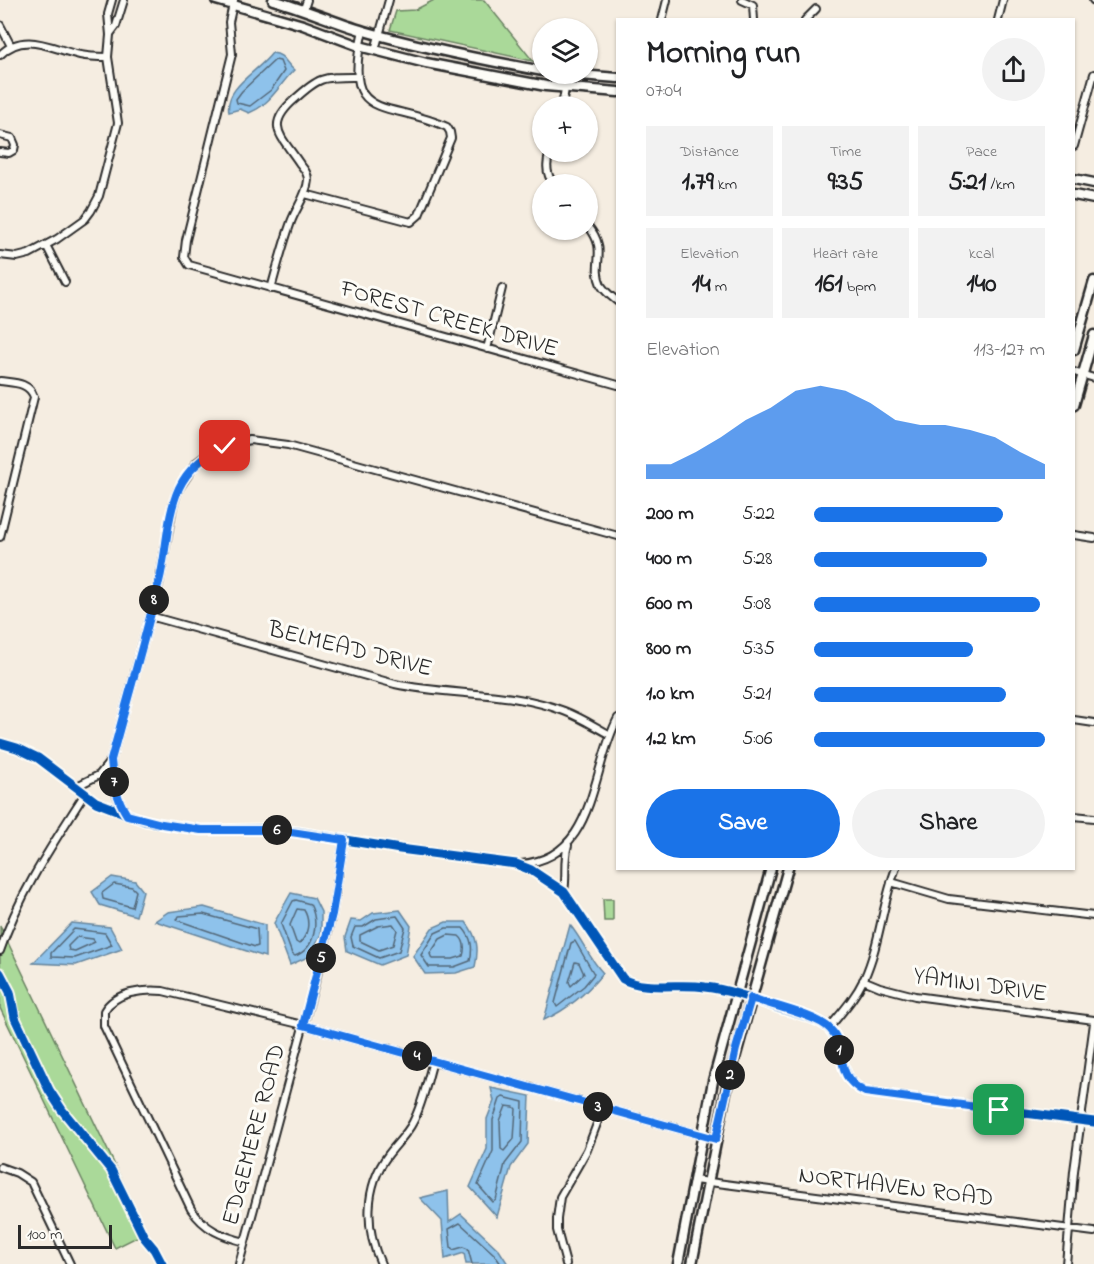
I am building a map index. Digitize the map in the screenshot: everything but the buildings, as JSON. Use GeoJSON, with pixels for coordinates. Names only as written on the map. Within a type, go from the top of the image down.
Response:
{"type":"FeatureCollection","features":[{"type":"Feature","properties":{"kind":"main road"},"geometry":{"type":"LineString","coordinates":[[217,0],[234,2],[359,46],[426,63],[565,89],[616,92]]}},
{"type":"Feature","properties":{"kind":"main road"},"geometry":{"type":"LineString","coordinates":[[273,0],[305,4],[363,30],[419,46],[532,69]]}},
{"type":"Feature","properties":{"kind":"main road"},"geometry":{"type":"LineString","coordinates":[[598,76],[616,78]]}},
{"type":"Feature","properties":{"kind":"main road"},"geometry":{"type":"LineString","coordinates":[[1075,179],[1094,183]]}},
{"type":"Feature","properties":{"kind":"main road"},"geometry":{"type":"LineString","coordinates":[[1075,195],[1094,199]]}},
{"type":"Feature","properties":{"kind":"main road"},"geometry":{"type":"LineString","coordinates":[[1075,347],[1094,281]]}},
{"type":"Feature","properties":{"kind":"main road"},"geometry":{"type":"LineString","coordinates":[[1075,397],[1078,373],[1094,335]]}},
{"type":"Feature","properties":{"kind":"main road"},"geometry":{"type":"LineString","coordinates":[[678,1264],[713,1081],[770,870]]}},
{"type":"Feature","properties":{"kind":"main road"},"geometry":{"type":"LineString","coordinates":[[692,1264],[707,1181],[736,1049],[787,870]]}},
{"type":"Feature","properties":{"kind":"street"},"geometry":{"type":"LineString","coordinates":[[0,255],[17,257],[29,254],[46,245],[85,219],[99,196],[118,123],[108,57],[110,35],[108,14],[112,0]]}},
{"type":"Feature","properties":{"kind":"street"},"geometry":{"type":"LineString","coordinates":[[110,35],[117,26],[124,0]]}},
{"type":"Feature","properties":{"kind":"street"},"geometry":{"type":"LineString","coordinates":[[375,50],[388,0]]}},
{"type":"Feature","properties":{"kind":"street"},"geometry":{"type":"LineString","coordinates":[[662,18],[667,0]]}},
{"type":"Feature","properties":{"kind":"street"},"geometry":{"type":"LineString","coordinates":[[998,18],[1003,0]]}},
{"type":"Feature","properties":{"kind":"street"},"geometry":{"type":"LineString","coordinates":[[745,1],[753,5],[754,18]]}},
{"type":"Feature","properties":{"kind":"street","name":"FOREST CREEK DRIVE"},"geometry":{"type":"LineString","coordinates":[[234,2],[229,22],[232,54],[186,240],[184,257],[186,262],[192,266],[271,289],[616,384]]}},
{"type":"Feature","properties":{"kind":"street"},"geometry":{"type":"LineString","coordinates":[[807,18],[816,9]]}},
{"type":"Feature","properties":{"kind":"street"},"geometry":{"type":"LineString","coordinates":[[0,25],[11,46]]}},
{"type":"Feature","properties":{"kind":"street"},"geometry":{"type":"LineString","coordinates":[[305,194],[411,222],[419,215],[451,138],[447,127],[383,109],[372,103],[360,89],[357,77],[359,46],[363,30]]}},
{"type":"Feature","properties":{"kind":"street"},"geometry":{"type":"LineString","coordinates":[[0,55],[11,46],[33,42],[84,56],[108,57]]}},
{"type":"Feature","properties":{"kind":"street"},"geometry":{"type":"LineString","coordinates":[[1075,142],[1094,74]]}},
{"type":"Feature","properties":{"kind":"street"},"geometry":{"type":"LineString","coordinates":[[271,289],[290,224],[305,194],[308,176],[279,132],[278,117],[282,110],[313,82],[327,77],[357,77]]}},
{"type":"Feature","properties":{"kind":"street"},"geometry":{"type":"LineString","coordinates":[[564,96],[565,89]]}},
{"type":"Feature","properties":{"kind":"street"},"geometry":{"type":"LineString","coordinates":[[0,135],[12,138],[15,145],[12,152],[7,154],[0,152]]}},
{"type":"Feature","properties":{"kind":"street"},"geometry":{"type":"LineString","coordinates":[[598,240],[602,287],[616,300]]}},
{"type":"Feature","properties":{"kind":"street"},"geometry":{"type":"LineString","coordinates":[[46,245],[65,282]]}},
{"type":"Feature","properties":{"kind":"street"},"geometry":{"type":"LineString","coordinates":[[487,350],[502,288]]}},
{"type":"Feature","properties":{"kind":"street"},"geometry":{"type":"LineString","coordinates":[[1078,373],[1094,378]]}},
{"type":"Feature","properties":{"kind":"street"},"geometry":{"type":"LineString","coordinates":[[0,381],[20,383],[27,387],[33,393],[34,403],[0,537]]}},
{"type":"Feature","properties":{"kind":"street"},"geometry":{"type":"LineString","coordinates":[[75,787],[99,775],[111,760],[164,562],[173,506],[178,490],[197,462],[212,452],[239,442],[270,441],[616,535]]}},
{"type":"Feature","properties":{"kind":"street"},"geometry":{"type":"LineString","coordinates":[[1075,535],[1094,538]]}},
{"type":"Feature","properties":{"kind":"street","name":"BELMEAD DRIVE"},"geometry":{"type":"LineString","coordinates":[[150,616],[395,684],[538,703],[564,711],[609,734]]}},
{"type":"Feature","properties":{"kind":"street"},"geometry":{"type":"LineString","coordinates":[[1075,720],[1094,723]]}},
{"type":"Feature","properties":{"kind":"street"},"geometry":{"type":"LineString","coordinates":[[564,892],[566,881],[564,861],[568,844],[589,806],[609,734],[616,722]]}},
{"type":"Feature","properties":{"kind":"street"},"geometry":{"type":"LineString","coordinates":[[0,743],[38,758],[96,802],[127,815],[162,824],[201,830],[278,830],[516,864],[543,861],[568,844]]}},
{"type":"Feature","properties":{"kind":"street"},"geometry":{"type":"LineString","coordinates":[[111,760],[116,793],[127,815]]}},
{"type":"Feature","properties":{"kind":"street"},"geometry":{"type":"LineString","coordinates":[[0,951],[14,914],[45,856],[84,795]]}},
{"type":"Feature","properties":{"kind":"street"},"geometry":{"type":"LineString","coordinates":[[1075,816],[1094,818]]}},
{"type":"Feature","properties":{"kind":"street","name":"EDGEMERE ROAD"},"geometry":{"type":"LineString","coordinates":[[239,1264],[332,914],[344,840]]}},
{"type":"Feature","properties":{"kind":"street"},"geometry":{"type":"LineString","coordinates":[[516,864],[547,879],[564,892],[615,968],[628,981],[638,984],[698,986],[751,998],[811,1018],[829,1028],[837,1041],[847,1078],[865,1092],[1094,1122]]}},
{"type":"Feature","properties":{"kind":"street"},"geometry":{"type":"LineString","coordinates":[[829,1028],[852,1001],[863,980],[873,954],[895,870]]}},
{"type":"Feature","properties":{"kind":"street"},"geometry":{"type":"LineString","coordinates":[[891,882],[949,899],[1094,916]]}},
{"type":"Feature","properties":{"kind":"street","name":"YAMINI DRIVE"},"geometry":{"type":"LineString","coordinates":[[863,980],[915,996],[1094,1021]]}},
{"type":"Feature","properties":{"kind":"street"},"geometry":{"type":"LineString","coordinates":[[245,1242],[206,1227],[192,1209],[104,1026],[103,1017],[108,1005],[115,1000],[131,993],[154,990],[303,1025],[716,1139]]}},
{"type":"Feature","properties":{"kind":"street"},"geometry":{"type":"LineString","coordinates":[[1066,1264],[1080,1121],[1094,1021]]}},
{"type":"Feature","properties":{"kind":"street"},"geometry":{"type":"LineString","coordinates":[[381,1264],[369,1228],[368,1212],[373,1185],[387,1156],[412,1124],[433,1060]]}},
{"type":"Feature","properties":{"kind":"street"},"geometry":{"type":"LineString","coordinates":[[566,1264],[557,1230],[561,1197],[587,1150],[603,1108]]}},
{"type":"Feature","properties":{"kind":"street"},"geometry":{"type":"LineString","coordinates":[[0,1167],[17,1173],[31,1182],[70,1264]]}},
{"type":"Feature","properties":{"kind":"street","name":"NORTHAVEN ROAD"},"geometry":{"type":"LineString","coordinates":[[694,1180],[1094,1232]]}},
{"type":"Feature","properties":{"kind":"green space"},"geometry":{"type":"Polygon","coordinates":[[[434,0],[484,0],[532,61],[390,30],[396,11],[415,10],[434,0]]]}},
{"type":"Feature","properties":{"kind":"green space"},"geometry":{"type":"Polygon","coordinates":[[[603,899],[613,899],[613,921],[604,921],[603,899]]]}},
{"type":"Feature","properties":{"kind":"green space"},"geometry":{"type":"Polygon","coordinates":[[[0,926],[147,1232],[115,1248],[0,1008],[0,926]]]}},
{"type":"Feature","properties":{"kind":"water"},"geometry":{"type":"Polygon","coordinates":[[[272,53],[282,57],[294,70],[263,105],[249,113],[240,109],[229,112],[229,103],[237,87],[272,53]]]}},
{"type":"Feature","properties":{"kind":"water"},"geometry":{"type":"Polygon","coordinates":[[[112,877],[135,881],[143,891],[136,916],[100,905],[92,892],[112,877]]]}},
{"type":"Feature","properties":{"kind":"water"},"geometry":{"type":"Polygon","coordinates":[[[291,893],[314,898],[321,912],[321,934],[308,957],[290,965],[274,923],[291,893]]]}},
{"type":"Feature","properties":{"kind":"water"},"geometry":{"type":"Polygon","coordinates":[[[204,907],[265,925],[265,957],[155,921],[168,912],[204,907]]]}},
{"type":"Feature","properties":{"kind":"water"},"geometry":{"type":"Polygon","coordinates":[[[400,910],[411,926],[406,955],[380,965],[347,951],[345,937],[351,920],[361,921],[373,913],[400,910]]]}},
{"type":"Feature","properties":{"kind":"water"},"geometry":{"type":"Polygon","coordinates":[[[446,922],[466,922],[470,928],[476,944],[475,967],[456,973],[425,974],[413,956],[432,928],[446,922]]]}},
{"type":"Feature","properties":{"kind":"water"},"geometry":{"type":"Polygon","coordinates":[[[72,923],[110,927],[122,949],[76,965],[33,963],[72,923]]]}},
{"type":"Feature","properties":{"kind":"water"},"geometry":{"type":"Polygon","coordinates":[[[570,925],[603,973],[576,1000],[544,1020],[570,925]]]}},
{"type":"Feature","properties":{"kind":"water"},"geometry":{"type":"Polygon","coordinates":[[[491,1088],[530,1096],[528,1144],[511,1167],[497,1217],[470,1187],[487,1149],[487,1119],[494,1101],[491,1088]]]}},
{"type":"Feature","properties":{"kind":"water"},"geometry":{"type":"Polygon","coordinates":[[[448,1191],[449,1222],[461,1214],[499,1250],[508,1264],[466,1264],[464,1253],[445,1259],[442,1221],[420,1198],[448,1191]]]}},
{"type":"Feature","properties":{"kind":"cycle path"},"geometry":{"type":"LineString","coordinates":[[0,743],[38,758],[96,802],[145,821],[201,830],[262,829],[298,832],[400,849],[516,864],[531,870],[564,892],[623,979],[641,985],[714,988],[820,1022],[835,1037],[848,1076],[865,1092],[1094,1122]]}},
{"type":"Feature","properties":{"kind":"cycle path"},"geometry":{"type":"LineString","coordinates":[[0,973],[10,992],[15,1018],[49,1090],[62,1110],[111,1170],[144,1237],[162,1264]]}},
{"type":"Feature","properties":{"kind":"route"},"geometry":{"type":"LineString","coordinates":[[225,446],[197,462],[178,490],[159,584],[111,760],[113,776],[120,806],[127,815],[145,820],[201,830],[278,830],[344,840],[332,914],[303,1025],[716,1139],[736,1049],[751,998],[811,1018],[829,1028],[837,1041],[847,1078],[865,1092],[999,1110]]}}]}
